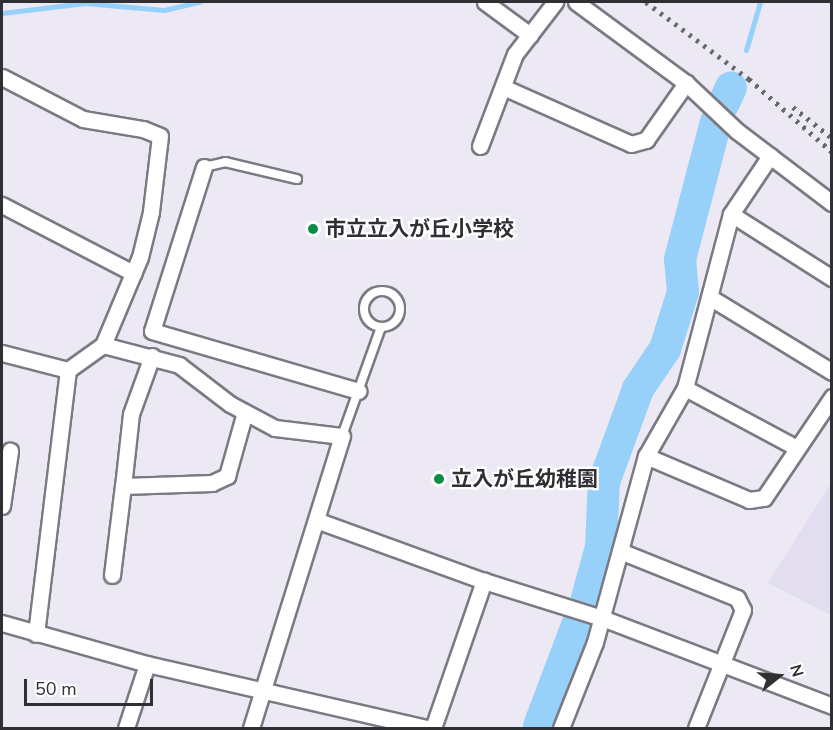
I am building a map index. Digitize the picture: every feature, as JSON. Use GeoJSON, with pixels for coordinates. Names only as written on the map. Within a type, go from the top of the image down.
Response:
{"type":"FeatureCollection","features":[{"type":"Feature","properties":{"kind":"street"},"geometry":{"type":"LineString","coordinates":[[485,2],[530,35]]}},
{"type":"Feature","properties":{"kind":"street"},"geometry":{"type":"LineString","coordinates":[[480,146],[515,54],[555,2]]}},
{"type":"Feature","properties":{"kind":"street"},"geometry":{"type":"LineString","coordinates":[[576,2],[686,83],[770,156],[831,203]]}},
{"type":"Feature","properties":{"kind":"street"},"geometry":{"type":"LineString","coordinates":[[2,77],[83,119],[143,129],[160,136],[152,212],[133,273],[103,345],[68,370],[36,634]]}},
{"type":"Feature","properties":{"kind":"street"},"geometry":{"type":"LineString","coordinates":[[503,87],[631,144],[646,140],[686,83]]}},
{"type":"Feature","properties":{"kind":"street"},"geometry":{"type":"LineString","coordinates":[[561,729],[602,618],[645,456],[685,388],[711,298],[731,214],[770,156]]}},
{"type":"Feature","properties":{"kind":"street"},"geometry":{"type":"LineString","coordinates":[[204,167],[152,331],[358,391]]}},
{"type":"Feature","properties":{"kind":"street"},"geometry":{"type":"LineString","coordinates":[[2,205],[133,273]]}},
{"type":"Feature","properties":{"kind":"street"},"geometry":{"type":"LineString","coordinates":[[731,214],[831,278]]}},
{"type":"Feature","properties":{"kind":"street"},"geometry":{"type":"LineString","coordinates":[[711,298],[831,372]]}},
{"type":"Feature","properties":{"kind":"street"},"geometry":{"type":"LineString","coordinates":[[103,345],[152,356],[179,365],[244,412],[275,428],[342,436],[251,729]]}},
{"type":"Feature","properties":{"kind":"street"},"geometry":{"type":"LineString","coordinates":[[2,353],[68,370]]}},
{"type":"Feature","properties":{"kind":"street"},"geometry":{"type":"LineString","coordinates":[[112,574],[132,414],[152,356]]}},
{"type":"Feature","properties":{"kind":"street"},"geometry":{"type":"LineString","coordinates":[[685,388],[797,448]]}},
{"type":"Feature","properties":{"kind":"street"},"geometry":{"type":"LineString","coordinates":[[645,456],[749,500],[764,498],[831,397]]}},
{"type":"Feature","properties":{"kind":"street"},"geometry":{"type":"LineString","coordinates":[[123,486],[212,483],[227,476],[244,412]]}},
{"type":"Feature","properties":{"kind":"street"},"geometry":{"type":"LineString","coordinates":[[2,506],[10,451]]}},
{"type":"Feature","properties":{"kind":"street"},"geometry":{"type":"LineString","coordinates":[[316,520],[484,581],[602,618],[831,706]]}},
{"type":"Feature","properties":{"kind":"street"},"geometry":{"type":"LineString","coordinates":[[620,551],[737,598],[743,610],[696,729]]}},
{"type":"Feature","properties":{"kind":"street"},"geometry":{"type":"LineString","coordinates":[[433,729],[484,581]]}},
{"type":"Feature","properties":{"kind":"street"},"geometry":{"type":"LineString","coordinates":[[2,623],[147,664],[428,729]]}},
{"type":"Feature","properties":{"kind":"street"},"geometry":{"type":"LineString","coordinates":[[126,729],[147,664]]}},
{"type":"Feature","properties":{"kind":"lane"},"geometry":{"type":"LineString","coordinates":[[204,167],[225,162],[297,179]]}},
{"type":"Feature","properties":{"kind":"lane"},"geometry":{"type":"LineString","coordinates":[[383,290],[395,295],[400,306],[393,323],[381,327],[367,318],[364,308],[372,293],[383,290]]}},
{"type":"Feature","properties":{"kind":"lane"},"geometry":{"type":"LineString","coordinates":[[342,436],[381,327]]}},
{"type":"Feature","properties":{"kind":"shaded area"},"geometry":{"type":"Polygon","coordinates":[[[831,483],[831,615],[768,583],[831,483]]]}},
{"type":"Feature","properties":{"kind":"waterway"},"geometry":{"type":"LineString","coordinates":[[2,13],[85,3],[164,10],[200,2]]}},
{"type":"Feature","properties":{"kind":"waterway"},"geometry":{"type":"LineString","coordinates":[[746,50],[760,2]]}},
{"type":"Feature","properties":{"kind":"waterway"},"geometry":{"type":"LineString","coordinates":[[724,103],[731,87]]}},
{"type":"Feature","properties":{"kind":"waterway"},"geometry":{"type":"LineString","coordinates":[[587,598],[601,547],[604,482],[638,389],[665,349],[683,292],[680,259],[716,122]]}},
{"type":"Feature","properties":{"kind":"waterway"},"geometry":{"type":"LineString","coordinates":[[539,726],[578,623]]}},
{"type":"Feature","properties":{"kind":"railway"},"geometry":{"type":"LineString","coordinates":[[646,2],[749,79],[832,152]]}},
{"type":"Feature","properties":{"kind":"railway"},"geometry":{"type":"LineString","coordinates":[[793,107],[832,138]]}},
{"type":"Feature","properties":{"kind":"place","name":"市立立入が丘小学校"},"geometry":{"type":"Point","coordinates":[313,229]}},
{"type":"Feature","properties":{"kind":"place","name":"立入が丘幼稚園"},"geometry":{"type":"Point","coordinates":[439,479]}}]}
